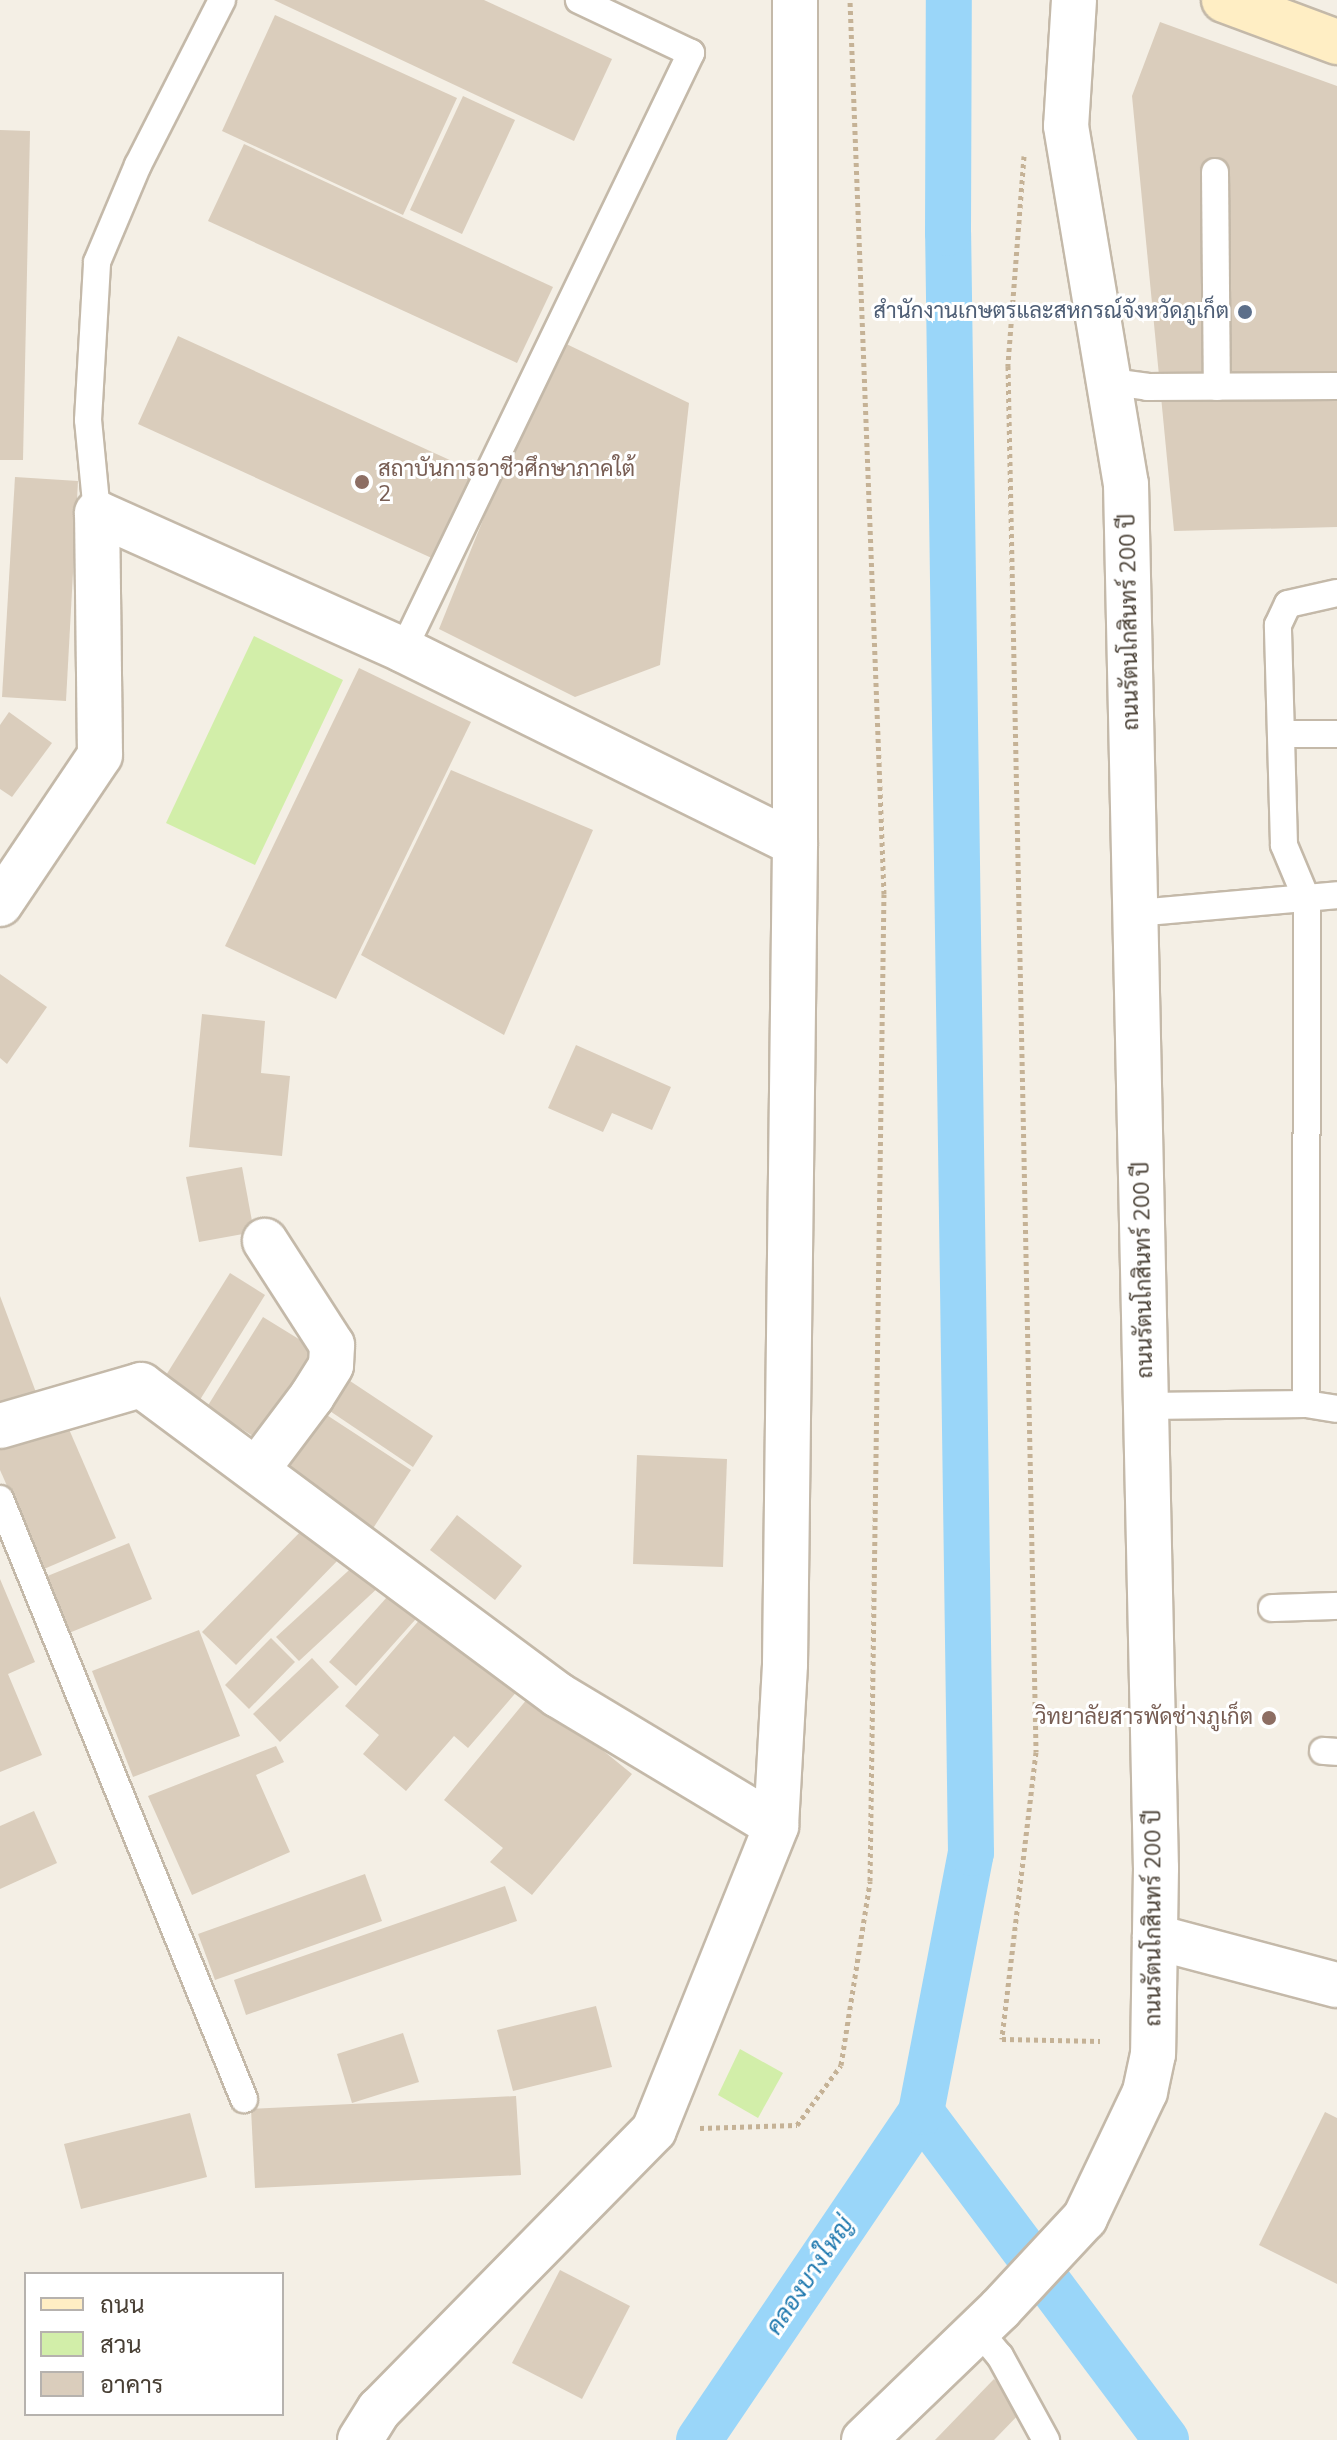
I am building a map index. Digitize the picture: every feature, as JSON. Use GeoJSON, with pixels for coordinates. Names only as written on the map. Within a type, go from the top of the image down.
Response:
{"type":"FeatureCollection","features":[{"type":"Feature","properties":{"kind":"main road"},"geometry":{"type":"LineString","coordinates":[[1224,0],[1337,42]]}},
{"type":"Feature","properties":{"kind":"street"},"geometry":{"type":"LineString","coordinates":[[360,2440],[379,2410],[654,2130],[776,1826],[785,1664],[795,844],[795,0]]}},
{"type":"Feature","properties":{"kind":"street","name":"ถนนรัตนโกสินทร์ 200 ปี"},"geometry":{"type":"LineString","coordinates":[[864,2440],[989,2319],[1085,2218],[1145,2092],[1155,2027],[1137,913],[1126,484],[1113,382],[1066,126],[1074,0]]}},
{"type":"Feature","properties":{"kind":"street"},"geometry":{"type":"LineString","coordinates":[[0,904],[100,755],[97,513],[403,650],[795,844]]}},
{"type":"Feature","properties":{"kind":"street"},"geometry":{"type":"LineString","coordinates":[[258,1468],[325,1375],[332,1345],[265,1241]]}},
{"type":"Feature","properties":{"kind":"street"},"geometry":{"type":"LineString","coordinates":[[0,1426],[141,1385],[258,1468],[558,1695],[776,1826]]}},
{"type":"Feature","properties":{"kind":"street"},"geometry":{"type":"LineString","coordinates":[[1155,1937],[1337,1985]]}},
{"type":"Feature","properties":{"kind":"lane"},"geometry":{"type":"LineString","coordinates":[[97,513],[88,420],[97,262],[138,165],[222,0]]}},
{"type":"Feature","properties":{"kind":"lane"},"geometry":{"type":"LineString","coordinates":[[403,650],[691,53],[579,0]]}},
{"type":"Feature","properties":{"kind":"lane"},"geometry":{"type":"LineString","coordinates":[[1215,172],[1217,387]]}},
{"type":"Feature","properties":{"kind":"lane"},"geometry":{"type":"LineString","coordinates":[[1113,382],[1217,387],[1337,386]]}},
{"type":"Feature","properties":{"kind":"lane"},"geometry":{"type":"LineString","coordinates":[[1306,1404],[1307,900],[1284,845],[1284,734],[1278,625],[1288,604],[1337,593]]}},
{"type":"Feature","properties":{"kind":"lane"},"geometry":{"type":"LineString","coordinates":[[1284,734],[1337,734]]}},
{"type":"Feature","properties":{"kind":"lane"},"geometry":{"type":"LineString","coordinates":[[1137,913],[1337,895]]}},
{"type":"Feature","properties":{"kind":"lane"},"geometry":{"type":"LineString","coordinates":[[1146,1406],[1306,1404],[1337,1409]]}},
{"type":"Feature","properties":{"kind":"lane"},"geometry":{"type":"LineString","coordinates":[[0,1499],[244,2099]]}},
{"type":"Feature","properties":{"kind":"lane"},"geometry":{"type":"LineString","coordinates":[[1272,1608],[1337,1606]]}},
{"type":"Feature","properties":{"kind":"lane"},"geometry":{"type":"LineString","coordinates":[[989,2319],[1000,2356],[1046,2440]]}},
{"type":"Feature","properties":{"kind":"path"},"geometry":{"type":"LineString","coordinates":[[654,2130],[797,2125],[841,2065],[870,1881],[884,894],[850,0]]}},
{"type":"Feature","properties":{"kind":"path"},"geometry":{"type":"LineString","coordinates":[[1025,145],[1008,366],[1031,1309],[1036,1752],[1002,2039],[1100,2041]]}},
{"type":"Feature","properties":{"kind":"green space"},"geometry":{"type":"Polygon","coordinates":[[[254,636],[343,680],[255,865],[166,823],[254,636]]]}},
{"type":"Feature","properties":{"kind":"green space"},"geometry":{"type":"Polygon","coordinates":[[[740,2049],[783,2073],[758,2118],[718,2095],[740,2049]]]}},
{"type":"Feature","properties":{"kind":"building"},"geometry":{"type":"Polygon","coordinates":[[[274,0],[484,0],[612,59],[574,141],[274,0]]]}},
{"type":"Feature","properties":{"kind":"building"},"geometry":{"type":"Polygon","coordinates":[[[275,15],[457,98],[403,215],[222,131],[275,15]]]}},
{"type":"Feature","properties":{"kind":"building","name":"สำนักงานเกษตรและสหกรณ์จังหวัดภูเก็ต"},"geometry":{"type":"Polygon","coordinates":[[[1160,22],[1337,86],[1337,527],[1174,531],[1132,96],[1160,22]]]}},
{"type":"Feature","properties":{"kind":"building"},"geometry":{"type":"Polygon","coordinates":[[[463,96],[515,120],[462,234],[410,210],[463,96]]]}},
{"type":"Feature","properties":{"kind":"building"},"geometry":{"type":"Polygon","coordinates":[[[0,130],[30,131],[23,460],[0,460],[0,130]]]}},
{"type":"Feature","properties":{"kind":"building"},"geometry":{"type":"Polygon","coordinates":[[[244,144],[553,287],[517,363],[208,221],[244,144]]]}},
{"type":"Feature","properties":{"kind":"building"},"geometry":{"type":"Polygon","coordinates":[[[178,336],[476,472],[436,560],[138,424],[178,336]]]}},
{"type":"Feature","properties":{"kind":"building"},"geometry":{"type":"Polygon","coordinates":[[[556,339],[689,403],[660,665],[575,697],[439,629],[556,339]]]}},
{"type":"Feature","properties":{"kind":"building"},"geometry":{"type":"Polygon","coordinates":[[[15,477],[78,481],[66,701],[2,697],[15,477]]]}},
{"type":"Feature","properties":{"kind":"building"},"geometry":{"type":"Polygon","coordinates":[[[359,668],[471,722],[336,999],[225,946],[359,668]]]}},
{"type":"Feature","properties":{"kind":"building"},"geometry":{"type":"Polygon","coordinates":[[[9,712],[52,743],[12,797],[0,789],[0,725],[9,712]]]}},
{"type":"Feature","properties":{"kind":"building"},"geometry":{"type":"Polygon","coordinates":[[[451,770],[593,830],[504,1035],[361,955],[451,770]]]}},
{"type":"Feature","properties":{"kind":"building"},"geometry":{"type":"Polygon","coordinates":[[[0,974],[47,1007],[7,1064],[0,1058],[0,974]]]}},
{"type":"Feature","properties":{"kind":"building"},"geometry":{"type":"Polygon","coordinates":[[[202,1014],[265,1021],[261,1073],[290,1076],[282,1156],[189,1147],[202,1014]]]}},
{"type":"Feature","properties":{"kind":"building"},"geometry":{"type":"Polygon","coordinates":[[[576,1045],[671,1087],[652,1130],[612,1113],[603,1132],[548,1108],[576,1045]]]}},
{"type":"Feature","properties":{"kind":"building"},"geometry":{"type":"Polygon","coordinates":[[[242,1167],[254,1232],[199,1242],[186,1177],[242,1167]]]}},
{"type":"Feature","properties":{"kind":"building"},"geometry":{"type":"Polygon","coordinates":[[[230,1273],[265,1295],[198,1403],[163,1380],[230,1273]]]}},
{"type":"Feature","properties":{"kind":"building"},"geometry":{"type":"Polygon","coordinates":[[[0,1296],[37,1395],[0,1408],[0,1296]]]}},
{"type":"Feature","properties":{"kind":"building"},"geometry":{"type":"Polygon","coordinates":[[[263,1317],[315,1349],[259,1440],[207,1407],[263,1317]]]}},
{"type":"Feature","properties":{"kind":"building"},"geometry":{"type":"Polygon","coordinates":[[[338,1373],[433,1436],[413,1467],[318,1403],[338,1373]]]}},
{"type":"Feature","properties":{"kind":"building"},"geometry":{"type":"Polygon","coordinates":[[[316,1408],[411,1470],[370,1533],[275,1472],[316,1408]]]}},
{"type":"Feature","properties":{"kind":"building"},"geometry":{"type":"Polygon","coordinates":[[[65,1420],[116,1538],[44,1569],[0,1470],[0,1448],[65,1420]]]}},
{"type":"Feature","properties":{"kind":"building"},"geometry":{"type":"Polygon","coordinates":[[[637,1455],[727,1459],[723,1567],[633,1564],[637,1455]]]}},
{"type":"Feature","properties":{"kind":"building"},"geometry":{"type":"Polygon","coordinates":[[[457,1515],[522,1566],[495,1600],[430,1550],[457,1515]]]}},
{"type":"Feature","properties":{"kind":"building"},"geometry":{"type":"Polygon","coordinates":[[[307,1525],[341,1557],[236,1665],[202,1632],[307,1525]]]}},
{"type":"Feature","properties":{"kind":"building"},"geometry":{"type":"Polygon","coordinates":[[[129,1543],[152,1599],[69,1633],[45,1577],[129,1543]]]}},
{"type":"Feature","properties":{"kind":"building"},"geometry":{"type":"Polygon","coordinates":[[[359,1561],[381,1585],[299,1661],[276,1637],[359,1561]]]}},
{"type":"Feature","properties":{"kind":"building"},"geometry":{"type":"Polygon","coordinates":[[[0,1579],[35,1662],[8,1674],[42,1755],[0,1772],[0,1579]]]}},
{"type":"Feature","properties":{"kind":"building"},"geometry":{"type":"Polygon","coordinates":[[[396,1587],[423,1611],[356,1686],[329,1662],[396,1587]]]}},
{"type":"Feature","properties":{"kind":"building"},"geometry":{"type":"Polygon","coordinates":[[[428,1610],[519,1689],[468,1748],[454,1736],[406,1791],[363,1754],[379,1735],[345,1706],[428,1610]]]}},
{"type":"Feature","properties":{"kind":"building"},"geometry":{"type":"Polygon","coordinates":[[[199,1630],[240,1736],[133,1777],[92,1671],[199,1630]]]}},
{"type":"Feature","properties":{"kind":"building"},"geometry":{"type":"Polygon","coordinates":[[[271,1638],[295,1662],[249,1709],[225,1685],[271,1638]]]}},
{"type":"Feature","properties":{"kind":"building"},"geometry":{"type":"Polygon","coordinates":[[[312,1658],[339,1687],[280,1742],[253,1714],[312,1658]]]}},
{"type":"Feature","properties":{"kind":"building"},"geometry":{"type":"Polygon","coordinates":[[[532,1693],[632,1774],[532,1895],[490,1862],[503,1848],[444,1800],[532,1693]]]}},
{"type":"Feature","properties":{"kind":"building"},"geometry":{"type":"Polygon","coordinates":[[[276,1746],[284,1762],[256,1775],[290,1852],[192,1895],[148,1796],[276,1746]]]}},
{"type":"Feature","properties":{"kind":"building"},"geometry":{"type":"Polygon","coordinates":[[[34,1811],[57,1863],[0,1889],[0,1826],[34,1811]]]}},
{"type":"Feature","properties":{"kind":"building"},"geometry":{"type":"Polygon","coordinates":[[[365,1874],[382,1921],[215,1980],[198,1934],[365,1874]]]}},
{"type":"Feature","properties":{"kind":"building"},"geometry":{"type":"Polygon","coordinates":[[[505,1886],[517,1921],[246,2015],[234,1980],[505,1886]]]}},
{"type":"Feature","properties":{"kind":"building"},"geometry":{"type":"Polygon","coordinates":[[[596,2006],[612,2067],[513,2091],[497,2030],[596,2006]]]}},
{"type":"Feature","properties":{"kind":"building"},"geometry":{"type":"Polygon","coordinates":[[[403,2033],[419,2082],[352,2103],[337,2054],[403,2033]]]}},
{"type":"Feature","properties":{"kind":"building"},"geometry":{"type":"Polygon","coordinates":[[[516,2096],[521,2175],[255,2188],[251,2109],[516,2096]]]}},
{"type":"Feature","properties":{"kind":"building"},"geometry":{"type":"Polygon","coordinates":[[[1325,2112],[1337,2118],[1337,2284],[1259,2245],[1325,2112]]]}},
{"type":"Feature","properties":{"kind":"building"},"geometry":{"type":"Polygon","coordinates":[[[190,2113],[207,2177],[81,2209],[64,2144],[190,2113]]]}},
{"type":"Feature","properties":{"kind":"building"},"geometry":{"type":"Polygon","coordinates":[[[560,2270],[630,2306],[582,2399],[512,2363],[560,2270]]]}},
{"type":"Feature","properties":{"kind":"building"},"geometry":{"type":"Polygon","coordinates":[[[994,2379],[1025,2408],[994,2440],[935,2440],[994,2379]]]}},
{"type":"Feature","properties":{"kind":"waterway","name":"คลองบางใหญ่"},"geometry":{"type":"LineString","coordinates":[[699,2440],[921,2112],[971,1853],[948,233],[949,0]]}},
{"type":"Feature","properties":{"kind":"waterway"},"geometry":{"type":"LineString","coordinates":[[921,2112],[1166,2440]]}},
{"type":"Feature","properties":{"kind":"place","name":"สำนักงานเกษตรและสหกรณ์จังหวัดภูเก็ต"},"geometry":{"type":"Point","coordinates":[1245,312]}},
{"type":"Feature","properties":{"kind":"place","name":"สถาบันการอาชีวศึกษาภาคใต้ 2"},"geometry":{"type":"Point","coordinates":[362,482]}},
{"type":"Feature","properties":{"kind":"place","name":"วิทยาลัยสารพัดช่างภูเก็ต"},"geometry":{"type":"Point","coordinates":[1269,1718]}}]}
